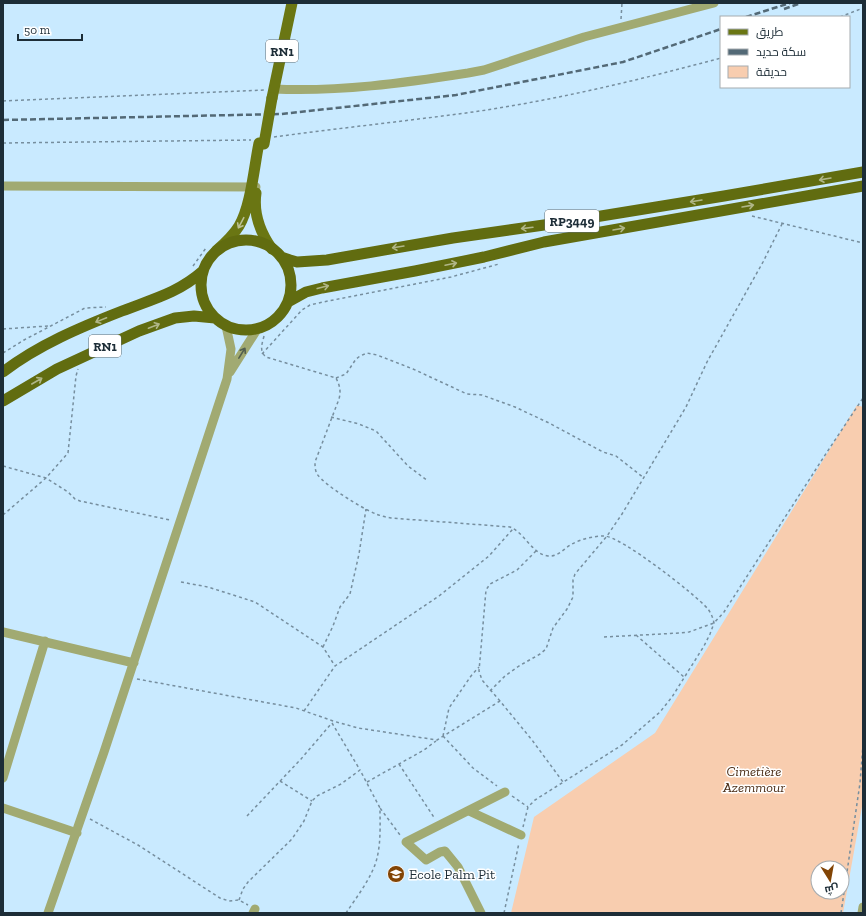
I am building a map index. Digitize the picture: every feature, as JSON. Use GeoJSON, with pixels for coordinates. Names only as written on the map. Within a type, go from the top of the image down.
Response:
{"type":"FeatureCollection","features":[{"type":"Feature","properties":{"kind":"highway","name":"RP3449"},"geometry":{"type":"LineString","coordinates":[[281,257],[297,262],[327,260],[452,238],[664,206],[863,172]]}},
{"type":"Feature","properties":{"kind":"highway","name":"RP3449"},"geometry":{"type":"LineString","coordinates":[[288,302],[306,292],[322,288],[484,257],[544,242],[863,186]]}},
{"type":"Feature","properties":{"kind":"highway","name":"RN1"},"geometry":{"type":"LineString","coordinates":[[250,240],[261,243],[272,249],[281,257],[287,267],[291,290],[288,302],[280,315],[263,326],[247,330],[226,326],[215,318],[208,310],[201,291],[201,281],[203,271],[213,248],[238,241],[250,240]]}},
{"type":"Feature","properties":{"kind":"highway","name":"RN1"},"geometry":{"type":"LineString","coordinates":[[3,372],[36,351],[83,327],[181,288],[203,271]]}},
{"type":"Feature","properties":{"kind":"highway","name":"RN1"},"geometry":{"type":"LineString","coordinates":[[3,401],[57,369],[139,332],[175,318],[194,316],[215,318]]}},
{"type":"Feature","properties":{"kind":"main road","name":"RN1"},"geometry":{"type":"LineString","coordinates":[[270,94],[286,3]]}},
{"type":"Feature","properties":{"kind":"main road","name":"RN1"},"geometry":{"type":"LineString","coordinates":[[272,249],[262,233],[256,215],[254,186],[259,142],[292,3]]}},
{"type":"Feature","properties":{"kind":"main road","name":"RN1"},"geometry":{"type":"LineString","coordinates":[[213,248],[235,232],[243,219],[254,186]]}},
{"type":"Feature","properties":{"kind":"street"},"geometry":{"type":"LineString","coordinates":[[270,94],[356,87],[484,70],[584,37],[714,3]]}},
{"type":"Feature","properties":{"kind":"street"},"geometry":{"type":"LineString","coordinates":[[3,186],[254,186]]}},
{"type":"Feature","properties":{"kind":"street"},"geometry":{"type":"LineString","coordinates":[[48,913],[77,833],[129,678],[227,379],[231,349],[226,326]]}},
{"type":"Feature","properties":{"kind":"street"},"geometry":{"type":"LineString","coordinates":[[227,379],[240,356],[263,326]]}},
{"type":"Feature","properties":{"kind":"street"},"geometry":{"type":"LineString","coordinates":[[3,632],[134,663]]}},
{"type":"Feature","properties":{"kind":"street"},"geometry":{"type":"LineString","coordinates":[[3,778],[45,641]]}},
{"type":"Feature","properties":{"kind":"street"},"geometry":{"type":"LineString","coordinates":[[481,913],[458,867],[445,851],[440,852],[426,860],[406,842],[505,792]]}},
{"type":"Feature","properties":{"kind":"street"},"geometry":{"type":"LineString","coordinates":[[3,808],[77,833]]}},
{"type":"Feature","properties":{"kind":"street"},"geometry":{"type":"LineString","coordinates":[[469,811],[521,835]]}},
{"type":"Feature","properties":{"kind":"street"},"geometry":{"type":"LineString","coordinates":[[862,913],[863,907]]}},
{"type":"Feature","properties":{"kind":"path"},"geometry":{"type":"LineString","coordinates":[[622,3],[622,26]]}},
{"type":"Feature","properties":{"kind":"path"},"geometry":{"type":"LineString","coordinates":[[843,16],[863,8]]}},
{"type":"Feature","properties":{"kind":"path"},"geometry":{"type":"LineString","coordinates":[[273,137],[518,105],[629,82],[720,58]]}},
{"type":"Feature","properties":{"kind":"path"},"geometry":{"type":"LineString","coordinates":[[3,101],[270,94]]}},
{"type":"Feature","properties":{"kind":"path"},"geometry":{"type":"LineString","coordinates":[[3,143],[259,142]]}},
{"type":"Feature","properties":{"kind":"path"},"geometry":{"type":"LineString","coordinates":[[747,215],[863,243]]}},
{"type":"Feature","properties":{"kind":"path"},"geometry":{"type":"LineString","coordinates":[[490,691],[518,666],[546,649],[553,628],[567,609],[573,597],[573,580],[575,574],[608,536],[686,407],[707,362],[759,269],[782,224]]}},
{"type":"Feature","properties":{"kind":"path"},"geometry":{"type":"LineString","coordinates":[[189,271],[202,253],[213,248]]}},
{"type":"Feature","properties":{"kind":"path"},"geometry":{"type":"LineString","coordinates":[[262,354],[302,310],[310,305],[452,277],[504,263]]}},
{"type":"Feature","properties":{"kind":"path"},"geometry":{"type":"LineString","coordinates":[[3,353],[24,340],[85,308],[108,306]]}},
{"type":"Feature","properties":{"kind":"path"},"geometry":{"type":"LineString","coordinates":[[3,329],[50,326]]}},
{"type":"Feature","properties":{"kind":"path"},"geometry":{"type":"LineString","coordinates":[[263,326],[261,349],[262,354],[266,357],[336,378],[346,374],[360,356],[368,353],[377,355],[413,369],[467,394],[482,395],[526,412],[598,449],[616,456],[644,478]]}},
{"type":"Feature","properties":{"kind":"path"},"geometry":{"type":"LineString","coordinates":[[3,515],[46,478],[68,453],[76,376],[82,357]]}},
{"type":"Feature","properties":{"kind":"path"},"geometry":{"type":"LineString","coordinates":[[336,378],[340,388],[340,393],[315,462],[316,470],[318,475],[327,483],[366,509],[380,515],[403,519],[504,526],[514,529],[521,534],[536,550],[545,555],[553,556],[574,543],[599,536],[608,536],[646,558],[690,593],[707,608],[714,623]]}},
{"type":"Feature","properties":{"kind":"path"},"geometry":{"type":"LineString","coordinates":[[504,913],[528,807],[535,800],[610,753],[639,731],[660,712],[704,646],[714,623],[733,598],[863,398]]}},
{"type":"Feature","properties":{"kind":"path"},"geometry":{"type":"LineString","coordinates":[[332,417],[359,424],[376,431],[408,466],[428,481]]}},
{"type":"Feature","properties":{"kind":"path"},"geometry":{"type":"LineString","coordinates":[[3,466],[46,478],[80,501],[180,522]]}},
{"type":"Feature","properties":{"kind":"path"},"geometry":{"type":"LineString","coordinates":[[323,647],[340,607],[350,594],[359,554],[366,509]]}},
{"type":"Feature","properties":{"kind":"path"},"geometry":{"type":"LineString","coordinates":[[304,710],[334,666],[439,596],[489,556],[514,529]]}},
{"type":"Feature","properties":{"kind":"path"},"geometry":{"type":"LineString","coordinates":[[536,550],[517,570],[487,587],[479,667],[480,676],[490,691],[532,740],[563,782]]}},
{"type":"Feature","properties":{"kind":"path"},"geometry":{"type":"LineString","coordinates":[[181,582],[208,587],[255,602],[323,647],[334,666]]}},
{"type":"Feature","properties":{"kind":"path"},"geometry":{"type":"LineString","coordinates":[[604,637],[689,632],[714,623]]}},
{"type":"Feature","properties":{"kind":"path"},"geometry":{"type":"LineString","coordinates":[[636,634],[684,677]]}},
{"type":"Feature","properties":{"kind":"path"},"geometry":{"type":"LineString","coordinates":[[443,736],[449,708],[479,667]]}},
{"type":"Feature","properties":{"kind":"path"},"geometry":{"type":"LineString","coordinates":[[129,678],[304,710],[333,721],[358,728],[437,740]]}},
{"type":"Feature","properties":{"kind":"path"},"geometry":{"type":"LineString","coordinates":[[367,782],[424,750],[443,736],[500,701]]}},
{"type":"Feature","properties":{"kind":"path"},"geometry":{"type":"LineString","coordinates":[[247,816],[301,759],[333,721]]}},
{"type":"Feature","properties":{"kind":"path"},"geometry":{"type":"LineString","coordinates":[[331,724],[360,770],[380,808],[406,842]]}},
{"type":"Feature","properties":{"kind":"path"},"geometry":{"type":"LineString","coordinates":[[443,736],[473,768],[528,807]]}},
{"type":"Feature","properties":{"kind":"path"},"geometry":{"type":"LineString","coordinates":[[841,913],[860,783],[863,745]]}},
{"type":"Feature","properties":{"kind":"path"},"geometry":{"type":"LineString","coordinates":[[398,764],[439,826]]}},
{"type":"Feature","properties":{"kind":"path"},"geometry":{"type":"LineString","coordinates":[[239,900],[243,889],[248,882],[292,839],[304,821],[312,801],[316,796],[341,784],[360,770]]}},
{"type":"Feature","properties":{"kind":"path"},"geometry":{"type":"LineString","coordinates":[[280,781],[312,801]]}},
{"type":"Feature","properties":{"kind":"path"},"geometry":{"type":"LineString","coordinates":[[346,913],[370,875],[377,859],[380,841],[380,808]]}},
{"type":"Feature","properties":{"kind":"path"},"geometry":{"type":"LineString","coordinates":[[83,815],[114,830],[220,898],[229,901],[239,900],[254,911]]}},
{"type":"Feature","properties":{"kind":"green space","name":"Cimetière Azemmour"},"geometry":{"type":"Polygon","coordinates":[[[857,405],[863,407],[863,801],[850,874],[850,860],[810,860],[810,900],[845,900],[843,913],[511,913],[534,817],[655,733],[857,405]]]}},
{"type":"Feature","properties":{"kind":"railway"},"geometry":{"type":"LineString","coordinates":[[749,16],[790,3]]}},
{"type":"Feature","properties":{"kind":"railway"},"geometry":{"type":"LineString","coordinates":[[784,9],[801,3]]}},
{"type":"Feature","properties":{"kind":"railway"},"geometry":{"type":"LineString","coordinates":[[3,120],[281,114],[456,95],[623,62],[720,29]]}},
{"type":"Feature","properties":{"kind":"place","name":"Ecole Palm Pit"},"geometry":{"type":"Point","coordinates":[396,874]}}]}
